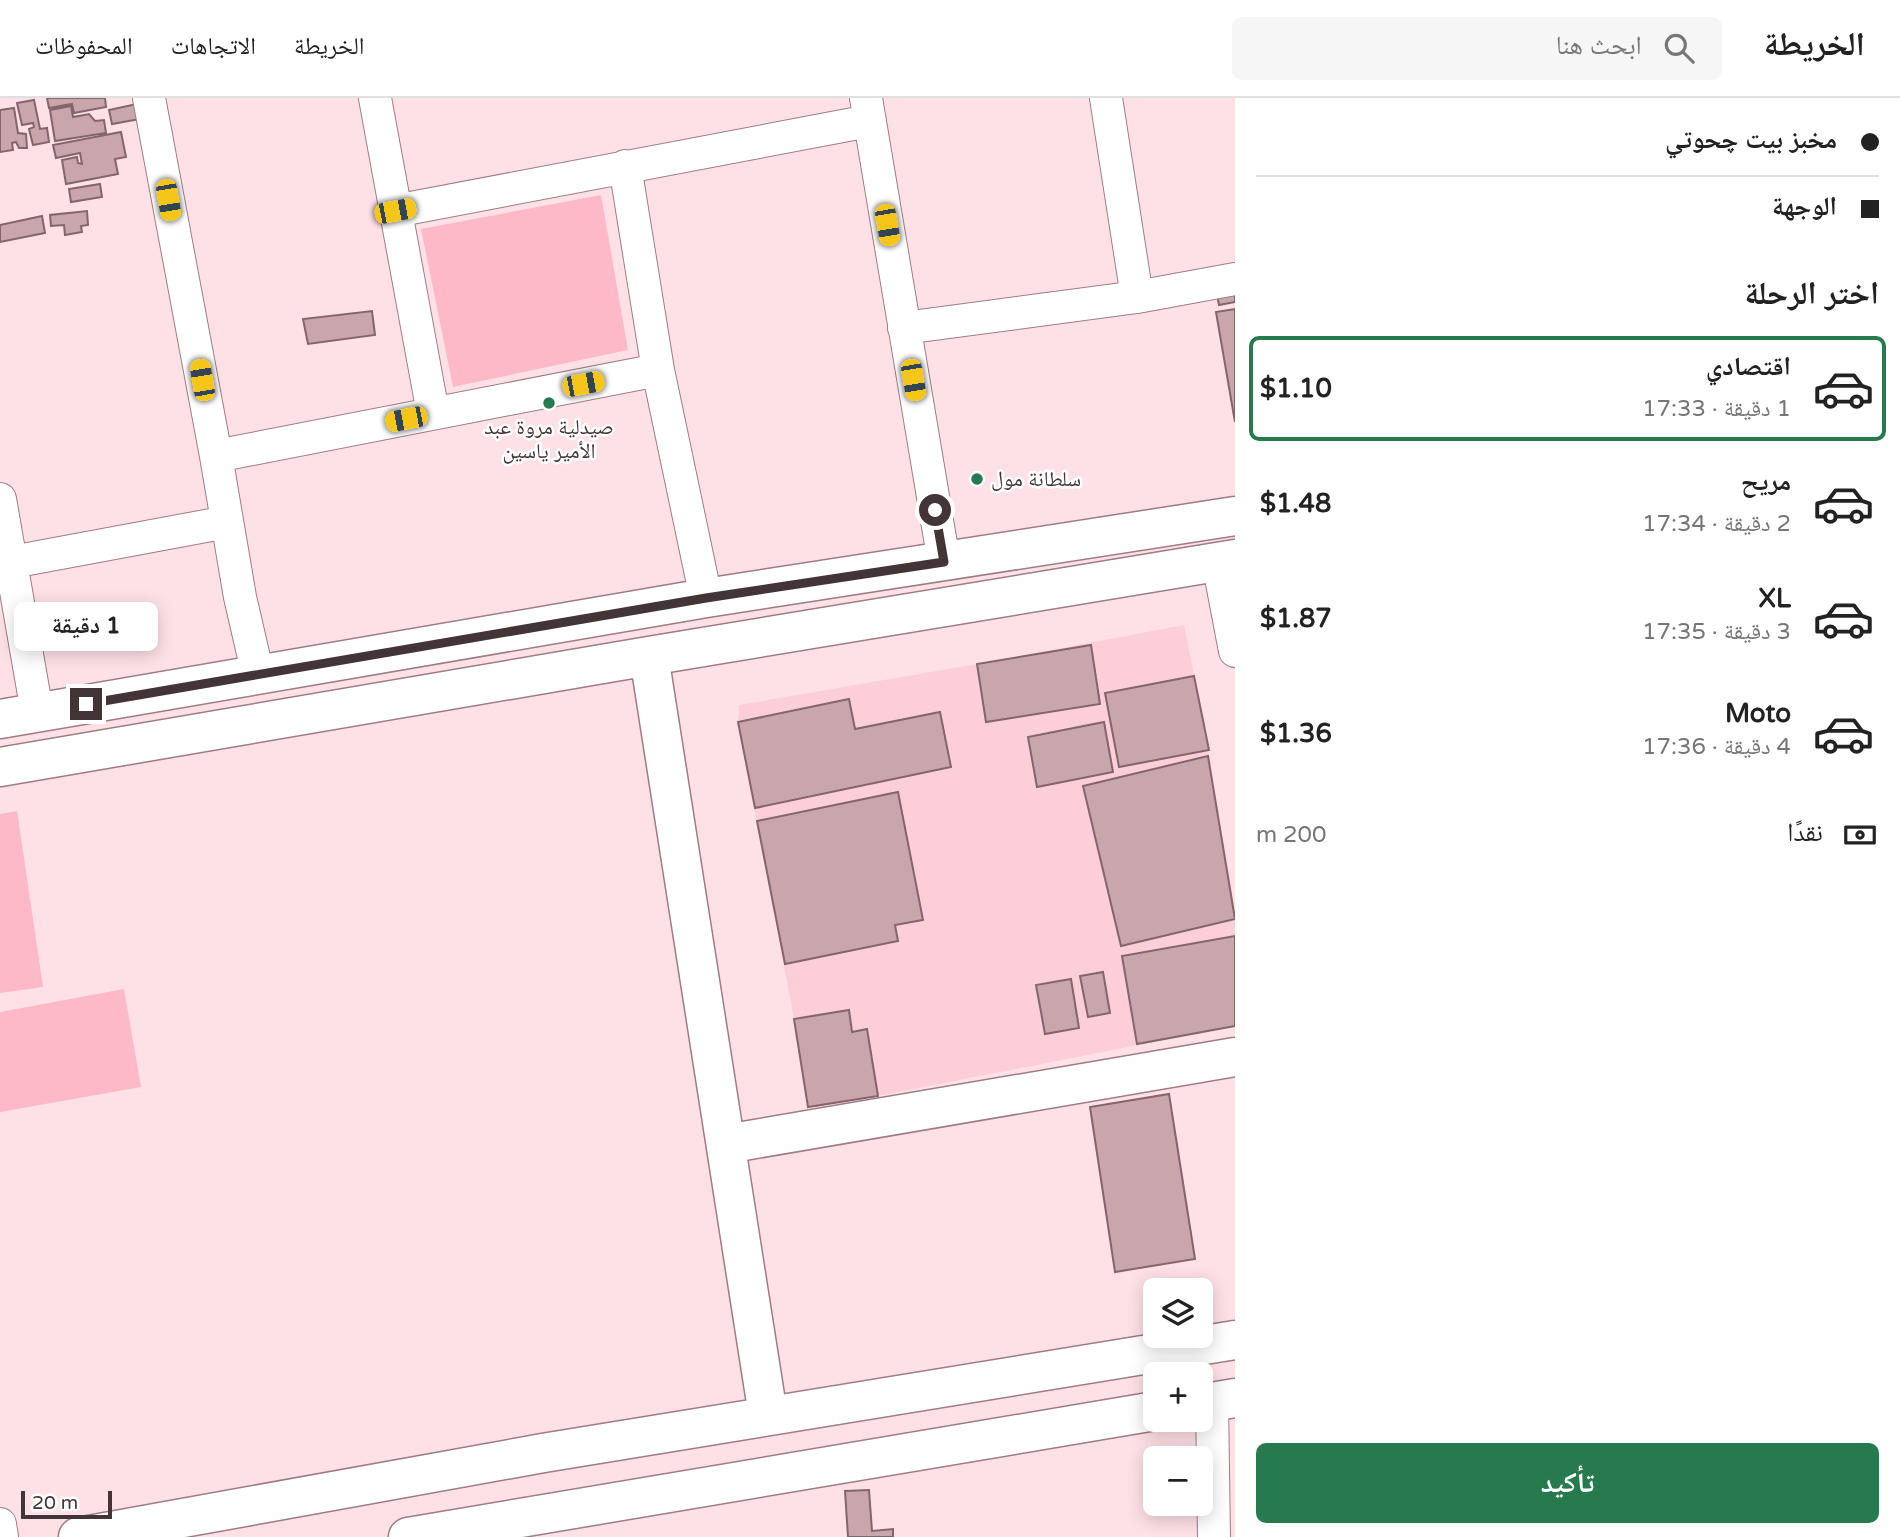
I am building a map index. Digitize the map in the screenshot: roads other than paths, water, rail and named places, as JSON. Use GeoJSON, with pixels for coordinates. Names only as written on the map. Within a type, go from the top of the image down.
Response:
{"type":"FeatureCollection","features":[{"type":"Feature","properties":{"kind":"street"},"geometry":{"type":"LineString","coordinates":[[149,98],[240,597],[258,675]]}},
{"type":"Feature","properties":{"kind":"street"},"geometry":{"type":"LineString","coordinates":[[375,98],[433,413]]}},
{"type":"Feature","properties":{"kind":"street"},"geometry":{"type":"LineString","coordinates":[[1106,98],[1137,297]]}},
{"type":"Feature","properties":{"kind":"street"},"geometry":{"type":"LineString","coordinates":[[395,211],[625,166],[867,109],[944,562]]}},
{"type":"Feature","properties":{"kind":"street"},"geometry":{"type":"LineString","coordinates":[[625,166],[658,370],[706,598]]}},
{"type":"Feature","properties":{"kind":"street"},"geometry":{"type":"LineString","coordinates":[[904,328],[1137,297],[1235,279]]}},
{"type":"Feature","properties":{"kind":"street"},"geometry":{"type":"LineString","coordinates":[[216,456],[658,370]]}},
{"type":"Feature","properties":{"kind":"street"},"geometry":{"type":"LineString","coordinates":[[0,499],[12,562],[18,716],[706,598],[1235,516]]}},
{"type":"Feature","properties":{"kind":"street"},"geometry":{"type":"LineString","coordinates":[[12,562],[227,522]]}},
{"type":"Feature","properties":{"kind":"street"},"geometry":{"type":"LineString","coordinates":[[0,767],[1227,561],[1235,651]]}},
{"type":"Feature","properties":{"kind":"street"},"geometry":{"type":"LineString","coordinates":[[649,656],[768,1415]]}},
{"type":"Feature","properties":{"kind":"street"},"geometry":{"type":"LineString","coordinates":[[726,1144],[1235,1057]]}},
{"type":"Feature","properties":{"kind":"street"},"geometry":{"type":"LineString","coordinates":[[78,1537],[543,1453],[1235,1340]]}},
{"type":"Feature","properties":{"kind":"street"},"geometry":{"type":"LineString","coordinates":[[1214,1537],[1216,1401]]}},
{"type":"Feature","properties":{"kind":"street"},"geometry":{"type":"LineString","coordinates":[[408,1537],[1143,1413]]}},
{"type":"Feature","properties":{"kind":"street"},"geometry":{"type":"LineString","coordinates":[[543,1453],[532,1467],[529,1485],[536,1501],[550,1512]]}},
{"type":"Feature","properties":{"kind":"street"},"geometry":{"type":"LineString","coordinates":[[459,1468],[475,1477],[484,1492],[484,1509],[477,1525]]}},
{"type":"Feature","properties":{"kind":"street"},"geometry":{"type":"LineString","coordinates":[[0,1524],[2,1537]]}},
{"type":"Feature","properties":{"kind":"place","name":"صيدلية مروة عبد الأمير ياسين"},"geometry":{"type":"Point","coordinates":[549,403]}},
{"type":"Feature","properties":{"kind":"place","name":"سلطانة مول"},"geometry":{"type":"Point","coordinates":[977,479]}}]}
